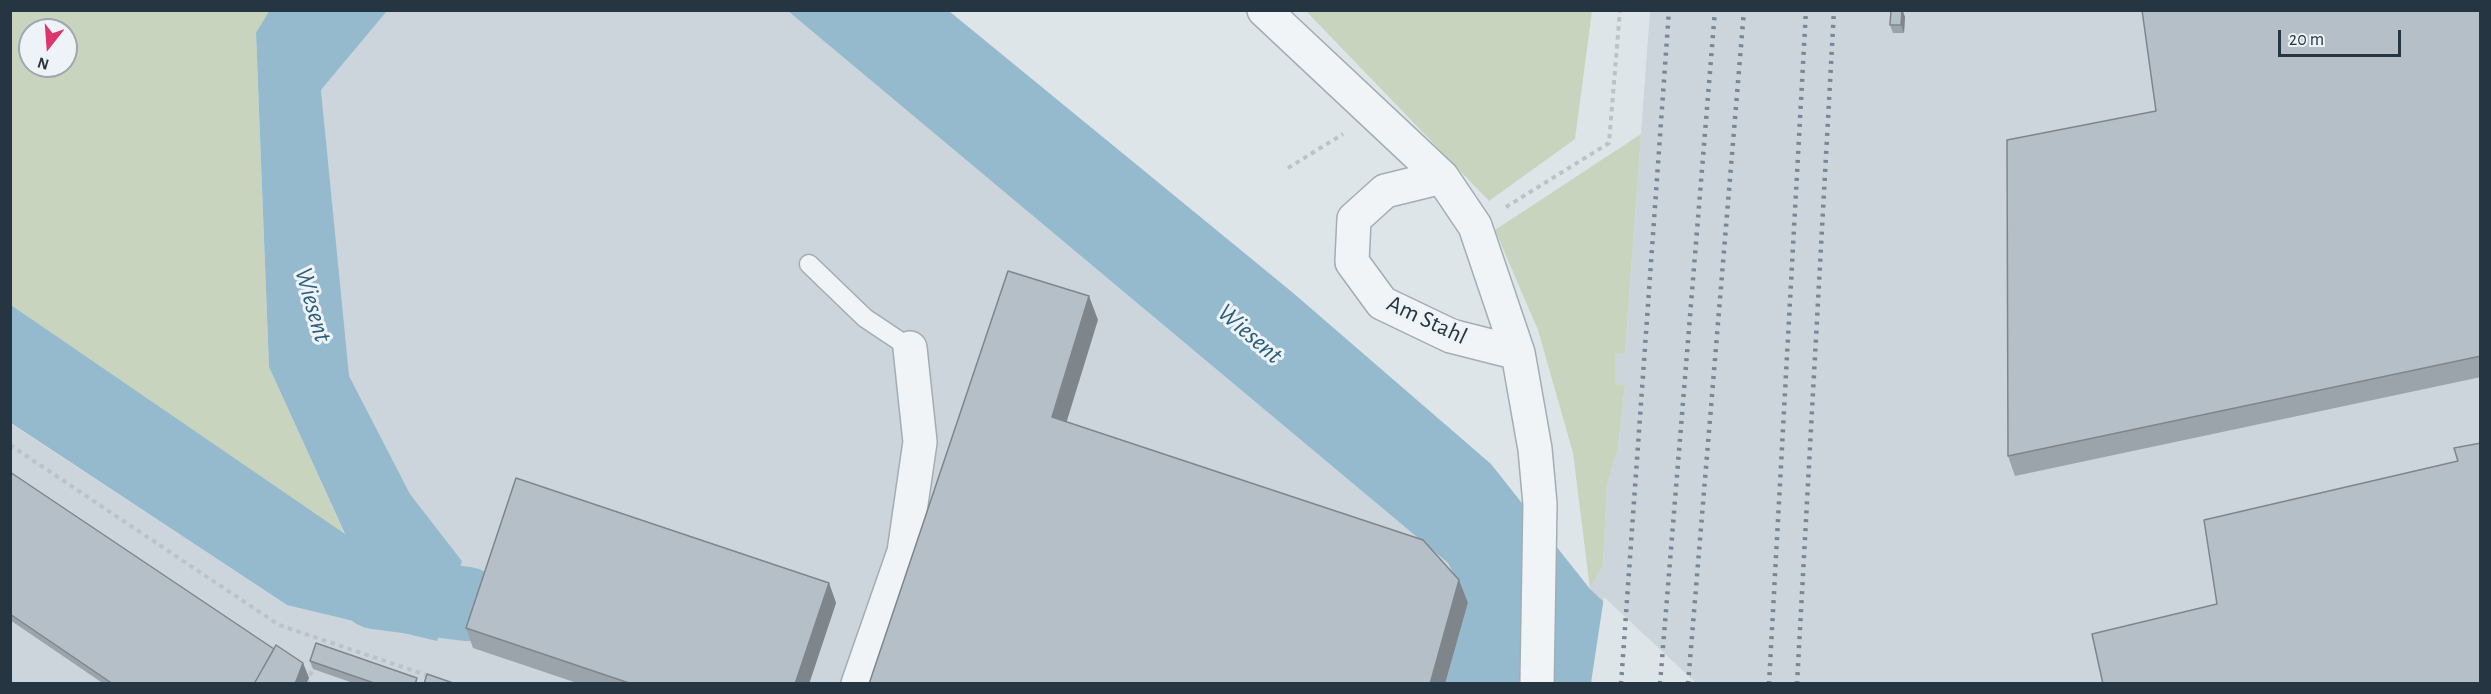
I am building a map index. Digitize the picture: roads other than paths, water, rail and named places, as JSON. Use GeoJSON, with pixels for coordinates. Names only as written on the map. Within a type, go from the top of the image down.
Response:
{"type":"FeatureCollection","features":[{"type":"Feature","properties":{"kind":"street","name":"Am Stahl"},"geometry":{"type":"LineString","coordinates":[[1264,10],[1442,177],[1475,226],[1518,353],[1535,449],[1540,504],[1538,684]]}},
{"type":"Feature","properties":{"kind":"street","name":"Am Stahl"},"geometry":{"type":"LineString","coordinates":[[1442,177],[1385,191],[1354,219],[1352,262],[1382,303],[1451,336],[1518,353]]}},
{"type":"Feature","properties":{"kind":"street"},"geometry":{"type":"LineString","coordinates":[[858,684],[904,552],[920,442],[910,348]]}},
{"type":"Feature","properties":{"kind":"lane"},"geometry":{"type":"LineString","coordinates":[[809,264],[865,318],[910,348]]}},
{"type":"Feature","properties":{"kind":"water"},"geometry":{"type":"Polygon","coordinates":[[[269,11],[387,11],[321,90],[349,376],[410,494],[462,561],[437,641],[287,605],[11,423],[11,305],[345,534],[269,367],[256,33],[269,11]]]}},
{"type":"Feature","properties":{"kind":"water"},"geometry":{"type":"Polygon","coordinates":[[[788,11],[949,11],[1292,292],[1491,464],[1590,589],[1692,683],[1445,683],[1468,603],[1448,563],[788,11]]]}},
{"type":"Feature","properties":{"kind":"waterway","name":"Wiesent"},"geometry":{"type":"LineString","coordinates":[[375,592],[467,604]]}},
{"type":"Feature","properties":{"kind":"railway"},"geometry":{"type":"LineString","coordinates":[[1621,684],[1669,10]]}},
{"type":"Feature","properties":{"kind":"railway"},"geometry":{"type":"LineString","coordinates":[[1660,684],[1715,10]]}},
{"type":"Feature","properties":{"kind":"railway"},"geometry":{"type":"LineString","coordinates":[[1688,684],[1744,10]]}},
{"type":"Feature","properties":{"kind":"railway"},"geometry":{"type":"LineString","coordinates":[[1769,684],[1806,10]]}},
{"type":"Feature","properties":{"kind":"railway"},"geometry":{"type":"LineString","coordinates":[[1797,684],[1834,10]]}}]}
